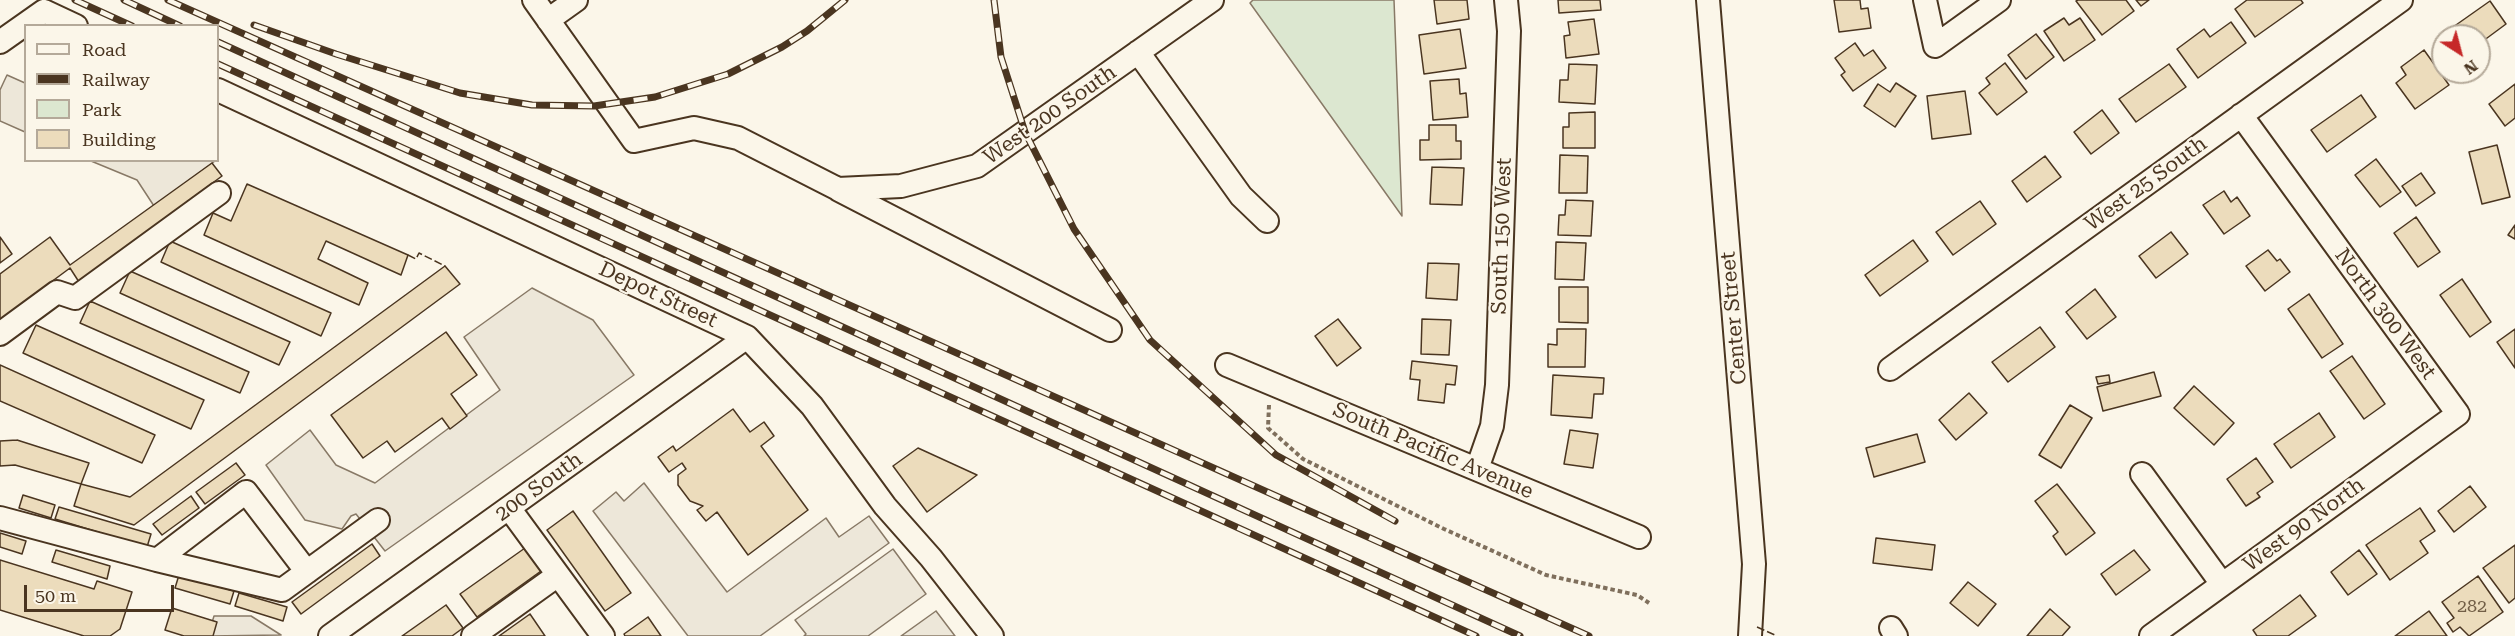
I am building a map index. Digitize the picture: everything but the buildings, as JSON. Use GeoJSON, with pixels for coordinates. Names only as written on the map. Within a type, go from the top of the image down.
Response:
{"type":"FeatureCollection","features":[{"type":"Feature","properties":{"kind":"street"},"geometry":{"type":"LineString","coordinates":[[534,0],[548,20],[576,0]]}},
{"type":"Feature","properties":{"kind":"street","name":"West 200 South"},"geometry":{"type":"LineString","coordinates":[[548,20],[634,141],[694,128],[738,138],[838,189],[902,186],[977,166],[1212,0]]}},
{"type":"Feature","properties":{"kind":"street","name":"South 150 West"},"geometry":{"type":"LineString","coordinates":[[1477,470],[1492,426],[1497,385],[1509,31],[1506,0]]}},
{"type":"Feature","properties":{"kind":"street","name":"Center Street"},"geometry":{"type":"LineString","coordinates":[[1708,0],[1754,564],[1750,630]]}},
{"type":"Feature","properties":{"kind":"street"},"geometry":{"type":"LineString","coordinates":[[1925,0],[1935,46],[1999,0]]}},
{"type":"Feature","properties":{"kind":"street","name":"West 25 South"},"geometry":{"type":"LineString","coordinates":[[1890,369],[2401,0]]}},
{"type":"Feature","properties":{"kind":"street"},"geometry":{"type":"LineString","coordinates":[[26,24],[44,11],[72,24]]}},
{"type":"Feature","properties":{"kind":"street"},"geometry":{"type":"LineString","coordinates":[[0,42],[24,25]]}},
{"type":"Feature","properties":{"kind":"street"},"geometry":{"type":"LineString","coordinates":[[1138,52],[1241,196],[1267,221]]}},
{"type":"Feature","properties":{"kind":"street","name":"Depot Street"},"geometry":{"type":"LineString","coordinates":[[219,90],[747,337],[812,406],[885,506],[931,558],[992,636]]}},
{"type":"Feature","properties":{"kind":"street","name":"North 300 West"},"geometry":{"type":"LineString","coordinates":[[2241,116],[2458,414]]}},
{"type":"Feature","properties":{"kind":"street"},"geometry":{"type":"LineString","coordinates":[[838,189],[1110,330]]}},
{"type":"Feature","properties":{"kind":"street"},"geometry":{"type":"LineString","coordinates":[[0,334],[57,292],[75,298],[219,193]]}},
{"type":"Feature","properties":{"kind":"street","name":"200 South"},"geometry":{"type":"LineString","coordinates":[[332,635],[747,337]]}},
{"type":"Feature","properties":{"kind":"street","name":"South Pacific Avenue"},"geometry":{"type":"LineString","coordinates":[[1227,365],[1639,537]]}},
{"type":"Feature","properties":{"kind":"street","name":"West 90 North"},"geometry":{"type":"LineString","coordinates":[[2151,636],[2458,414]]}},
{"type":"Feature","properties":{"kind":"street"},"geometry":{"type":"LineString","coordinates":[[2142,474],[2222,584]]}},
{"type":"Feature","properties":{"kind":"street"},"geometry":{"type":"LineString","coordinates":[[157,560],[246,492],[307,572]]}},
{"type":"Feature","properties":{"kind":"street"},"geometry":{"type":"LineString","coordinates":[[509,508],[603,636]]}},
{"type":"Feature","properties":{"kind":"street"},"geometry":{"type":"LineString","coordinates":[[0,518],[157,560],[282,590],[378,520]]}},
{"type":"Feature","properties":{"kind":"street"},"geometry":{"type":"LineString","coordinates":[[473,636],[558,575]]}},
{"type":"Feature","properties":{"kind":"path"},"geometry":{"type":"LineString","coordinates":[[1270,383],[1268,428],[1303,459],[1444,529],[1546,575],[1637,596],[1649,603]]}},
{"type":"Feature","properties":{"kind":"green space"},"geometry":{"type":"Polygon","coordinates":[[[1253,0],[1394,0],[1402,216],[1250,3],[1253,0]]]}},
{"type":"Feature","properties":{"kind":"shaded area"},"geometry":{"type":"Polygon","coordinates":[[[7,75],[24,83],[24,132],[0,121],[0,90],[7,75]]]}},
{"type":"Feature","properties":{"kind":"shaded area"},"geometry":{"type":"Polygon","coordinates":[[[93,162],[214,162],[154,206],[137,180],[93,162]]]}},
{"type":"Feature","properties":{"kind":"shaded area"},"geometry":{"type":"Polygon","coordinates":[[[532,288],[593,320],[634,375],[385,551],[356,514],[351,516],[342,529],[305,520],[266,465],[310,430],[336,465],[375,483],[500,390],[464,337],[532,288]]]}},
{"type":"Feature","properties":{"kind":"shaded area"},"geometry":{"type":"Polygon","coordinates":[[[644,483],[727,592],[826,518],[839,537],[869,516],[889,543],[760,636],[688,636],[593,511],[616,492],[624,501],[644,483]]]}},
{"type":"Feature","properties":{"kind":"shaded area"},"geometry":{"type":"Polygon","coordinates":[[[893,549],[926,594],[868,636],[804,636],[806,634],[795,620],[893,549]]]}},
{"type":"Feature","properties":{"kind":"shaded area"},"geometry":{"type":"Polygon","coordinates":[[[936,611],[955,636],[901,636],[936,611]]]}},
{"type":"Feature","properties":{"kind":"shaded area"},"geometry":{"type":"Polygon","coordinates":[[[214,616],[251,616],[281,635],[208,636],[214,616]]]}},
{"type":"Feature","properties":{"kind":"railway"},"geometry":{"type":"LineString","coordinates":[[75,0],[128,24]]}},
{"type":"Feature","properties":{"kind":"railway"},"geometry":{"type":"LineString","coordinates":[[124,0],[176,24]]}},
{"type":"Feature","properties":{"kind":"railway"},"geometry":{"type":"LineString","coordinates":[[168,0],[1589,636]]}},
{"type":"Feature","properties":{"kind":"railway"},"geometry":{"type":"LineString","coordinates":[[254,25],[336,54],[460,93],[532,105],[594,106],[655,97],[728,74],[782,47],[807,31],[845,0]]}},
{"type":"Feature","properties":{"kind":"railway"},"geometry":{"type":"LineString","coordinates":[[994,0],[1001,57],[1025,132],[1074,229],[1150,340],[1276,455],[1395,521]]}},
{"type":"Feature","properties":{"kind":"railway"},"geometry":{"type":"LineString","coordinates":[[219,42],[1520,636]]}},
{"type":"Feature","properties":{"kind":"railway"},"geometry":{"type":"LineString","coordinates":[[219,64],[1476,636]]}},
{"type":"Feature","properties":{"kind":"fence"},"geometry":{"type":"LineString","coordinates":[[408,255],[416,259],[419,253],[445,266]]}},
{"type":"Feature","properties":{"kind":"fence"},"geometry":{"type":"LineString","coordinates":[[1757,627],[1777,636]]}}]}
